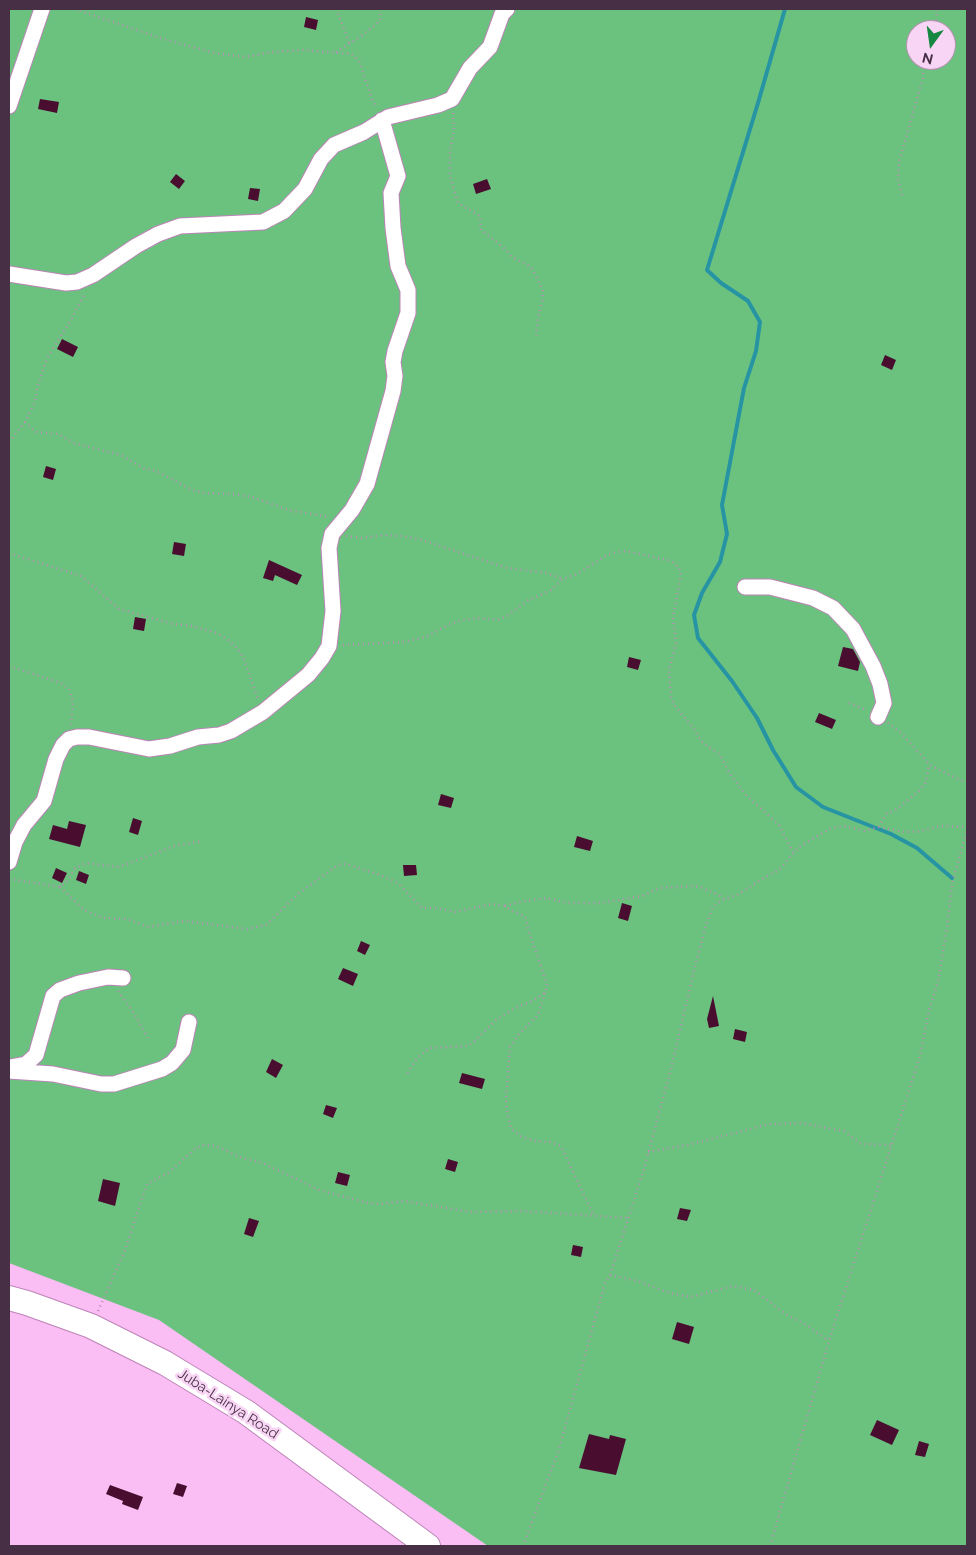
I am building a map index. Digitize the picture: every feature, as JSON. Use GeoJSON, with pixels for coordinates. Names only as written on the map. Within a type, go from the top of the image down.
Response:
{"type":"FeatureCollection","features":[{"type":"Feature","properties":{"kind":"main road","name":"Juba-Lainya Road"},"geometry":{"type":"LineString","coordinates":[[9,1298],[91,1326],[165,1363],[246,1412],[428,1546]]}},
{"type":"Feature","properties":{"kind":"street"},"geometry":{"type":"LineString","coordinates":[[9,106],[42,9]]}},
{"type":"Feature","properties":{"kind":"street"},"geometry":{"type":"LineString","coordinates":[[9,274],[66,283],[77,282],[93,275],[136,246],[158,234],[180,226],[264,222],[284,211],[305,189],[321,159],[334,145],[364,132],[388,116],[438,105],[452,99],[470,68],[490,47],[502,14],[507,9]]}},
{"type":"Feature","properties":{"kind":"street"},"geometry":{"type":"LineString","coordinates":[[9,862],[15,842],[24,824],[38,811],[44,801],[56,759],[63,745],[69,739],[89,737],[116,744],[150,749],[170,746],[198,737],[219,735],[263,712],[308,675],[329,646],[333,611],[329,548],[332,534],[352,510],[367,484],[393,391],[395,351],[408,313],[408,290],[398,266],[393,228],[391,194],[398,176],[383,119]]}},
{"type":"Feature","properties":{"kind":"street"},"geometry":{"type":"LineString","coordinates":[[745,587],[770,587],[813,598],[833,608],[853,629],[873,666],[880,684],[884,703],[878,717]]}},
{"type":"Feature","properties":{"kind":"street"},"geometry":{"type":"LineString","coordinates":[[9,1069],[26,1064],[36,1055],[53,996],[60,990],[79,983],[116,978]]}},
{"type":"Feature","properties":{"kind":"street"},"geometry":{"type":"LineString","coordinates":[[9,1069],[53,1074],[102,1084],[114,1084],[162,1069],[172,1063],[183,1050],[189,1022]]}},
{"type":"Feature","properties":{"kind":"path"},"geometry":{"type":"LineString","coordinates":[[74,9],[160,38],[214,53],[245,57],[272,52],[303,50],[352,54],[359,61],[373,102],[383,119]]}},
{"type":"Feature","properties":{"kind":"path"},"geometry":{"type":"LineString","coordinates":[[336,9],[350,44]]}},
{"type":"Feature","properties":{"kind":"path"},"geometry":{"type":"LineString","coordinates":[[336,52],[350,44],[380,21],[381,9]]}},
{"type":"Feature","properties":{"kind":"path"},"geometry":{"type":"LineString","coordinates":[[902,195],[898,180],[899,162],[923,78],[923,70]]}},
{"type":"Feature","properties":{"kind":"path"},"geometry":{"type":"LineString","coordinates":[[452,99],[454,128],[450,151],[450,176],[458,203],[480,216],[481,230],[512,256],[531,267],[542,290],[542,303],[538,317],[536,337]]}},
{"type":"Feature","properties":{"kind":"path"},"geometry":{"type":"LineString","coordinates":[[9,442],[25,422],[35,402],[37,388],[47,358],[71,320],[93,275]]}},
{"type":"Feature","properties":{"kind":"path"},"geometry":{"type":"LineString","coordinates":[[25,422],[36,432],[58,434],[74,443],[121,455],[145,469],[153,470],[192,490],[204,493],[252,497],[288,510],[344,520]]}},
{"type":"Feature","properties":{"kind":"path"},"geometry":{"type":"LineString","coordinates":[[332,534],[361,538],[384,535],[419,539],[507,568],[546,573],[563,579]]}},
{"type":"Feature","properties":{"kind":"path"},"geometry":{"type":"LineString","coordinates":[[329,646],[404,642],[426,637],[448,624],[463,620],[478,618],[498,620],[508,616],[527,601],[551,590],[563,579],[577,574],[606,555],[626,551],[672,561],[679,568],[681,574],[673,617],[676,643],[670,670],[671,697],[674,705],[694,729],[701,741],[720,755],[730,774],[746,795],[779,825],[793,852]]}},
{"type":"Feature","properties":{"kind":"path"},"geometry":{"type":"LineString","coordinates":[[9,553],[81,576],[119,609],[173,624],[192,626],[209,631],[228,640],[238,649],[243,657],[263,712]]}},
{"type":"Feature","properties":{"kind":"path"},"geometry":{"type":"LineString","coordinates":[[9,666],[61,683],[69,688],[73,708],[69,739]]}},
{"type":"Feature","properties":{"kind":"path"},"geometry":{"type":"LineString","coordinates":[[849,703],[871,711],[900,732],[930,765],[967,783]]}},
{"type":"Feature","properties":{"kind":"path"},"geometry":{"type":"LineString","coordinates":[[879,827],[886,814],[897,809],[919,792],[925,784],[930,765]]}},
{"type":"Feature","properties":{"kind":"path"},"geometry":{"type":"LineString","coordinates":[[91,1326],[124,1253],[147,1184],[168,1173],[196,1148],[203,1145],[216,1146],[242,1158],[263,1163],[319,1190],[368,1203],[380,1204],[404,1201],[470,1212],[522,1211],[628,1218],[648,1152],[707,922],[713,907],[724,899],[737,895],[779,870],[793,852],[813,837],[831,828],[846,826],[864,831],[879,827],[904,832],[921,831],[940,826],[967,828],[952,884],[948,928],[938,982],[929,1010],[920,1056],[829,1341],[770,1546]]}},
{"type":"Feature","properties":{"kind":"path"},"geometry":{"type":"LineString","coordinates":[[60,887],[69,880],[74,868],[86,862],[119,867],[174,846],[202,841]]}},
{"type":"Feature","properties":{"kind":"path"},"geometry":{"type":"LineString","coordinates":[[9,879],[60,887],[84,910],[94,915],[111,919],[127,919],[148,927],[185,921],[246,929],[266,925],[299,893],[338,865],[346,864],[398,883],[422,908],[436,908],[455,912],[487,904],[505,906],[546,898],[568,904],[602,903],[642,896],[660,888],[693,886],[700,887],[724,899]]}},
{"type":"Feature","properties":{"kind":"path"},"geometry":{"type":"LineString","coordinates":[[505,906],[526,919],[547,984],[538,1015],[519,1034],[510,1047],[506,1098],[511,1128],[520,1136],[534,1141],[550,1142],[562,1146],[594,1216]]}},
{"type":"Feature","properties":{"kind":"path"},"geometry":{"type":"LineString","coordinates":[[116,978],[148,1038]]}},
{"type":"Feature","properties":{"kind":"path"},"geometry":{"type":"LineString","coordinates":[[407,1074],[417,1058],[429,1048],[468,1046],[496,1020],[545,993]]}},
{"type":"Feature","properties":{"kind":"path"},"geometry":{"type":"LineString","coordinates":[[648,1152],[697,1143],[770,1124],[801,1123],[844,1131],[861,1144],[891,1145]]}},
{"type":"Feature","properties":{"kind":"path"},"geometry":{"type":"LineString","coordinates":[[523,1546],[559,1449],[605,1283],[610,1275],[631,1208]]}},
{"type":"Feature","properties":{"kind":"path"},"geometry":{"type":"LineString","coordinates":[[610,1275],[638,1281],[669,1293],[691,1297],[732,1286],[754,1290],[787,1315],[808,1326],[829,1341]]}},
{"type":"Feature","properties":{"kind":"green space"},"geometry":{"type":"Polygon","coordinates":[[[9,9],[967,9],[967,1546],[488,1546],[159,1320],[9,1263],[9,9]]]}},
{"type":"Feature","properties":{"kind":"building"},"geometry":{"type":"Polygon","coordinates":[[[306,17],[318,20],[316,30],[304,27],[306,17]]]}},
{"type":"Feature","properties":{"kind":"building"},"geometry":{"type":"Polygon","coordinates":[[[40,99],[59,102],[57,113],[38,109],[40,99]]]}},
{"type":"Feature","properties":{"kind":"building"},"geometry":{"type":"Polygon","coordinates":[[[176,174],[185,181],[179,189],[170,182],[176,174]]]}},
{"type":"Feature","properties":{"kind":"building"},"geometry":{"type":"Polygon","coordinates":[[[487,179],[491,189],[476,194],[473,184],[487,179]]]}},
{"type":"Feature","properties":{"kind":"building"},"geometry":{"type":"Polygon","coordinates":[[[250,188],[260,189],[258,201],[248,199],[250,188]]]}},
{"type":"Feature","properties":{"kind":"building"},"geometry":{"type":"Polygon","coordinates":[[[62,339],[78,347],[73,357],[57,349],[62,339]]]}},
{"type":"Feature","properties":{"kind":"building"},"geometry":{"type":"Polygon","coordinates":[[[885,355],[896,360],[892,370],[881,365],[885,355]]]}},
{"type":"Feature","properties":{"kind":"building"},"geometry":{"type":"Polygon","coordinates":[[[46,466],[56,469],[53,480],[43,477],[46,466]]]}},
{"type":"Feature","properties":{"kind":"building"},"geometry":{"type":"Polygon","coordinates":[[[174,542],[186,544],[184,556],[172,554],[174,542]]]}},
{"type":"Feature","properties":{"kind":"building"},"geometry":{"type":"Polygon","coordinates":[[[269,560],[302,575],[297,585],[275,575],[273,581],[263,578],[269,560]]]}},
{"type":"Feature","properties":{"kind":"building"},"geometry":{"type":"Polygon","coordinates":[[[135,617],[146,619],[144,631],[133,629],[135,617]]]}},
{"type":"Feature","properties":{"kind":"building"},"geometry":{"type":"Polygon","coordinates":[[[843,647],[853,649],[860,662],[858,671],[838,666],[843,647]]]}},
{"type":"Feature","properties":{"kind":"building"},"geometry":{"type":"Polygon","coordinates":[[[629,657],[641,660],[638,670],[627,667],[629,657]]]}},
{"type":"Feature","properties":{"kind":"building"},"geometry":{"type":"Polygon","coordinates":[[[819,713],[836,720],[832,729],[815,722],[819,713]]]}},
{"type":"Feature","properties":{"kind":"building"},"geometry":{"type":"Polygon","coordinates":[[[441,794],[454,798],[451,808],[438,805],[441,794]]]}},
{"type":"Feature","properties":{"kind":"building"},"geometry":{"type":"Polygon","coordinates":[[[133,818],[142,821],[138,835],[129,832],[133,818]]]}},
{"type":"Feature","properties":{"kind":"building"},"geometry":{"type":"Polygon","coordinates":[[[69,821],[86,825],[80,847],[49,839],[53,825],[67,829],[69,821]]]}},
{"type":"Feature","properties":{"kind":"building"},"geometry":{"type":"Polygon","coordinates":[[[577,836],[593,841],[590,851],[574,847],[577,836]]]}},
{"type":"Feature","properties":{"kind":"building"},"geometry":{"type":"Polygon","coordinates":[[[403,865],[416,865],[417,875],[404,876],[403,865]]]}},
{"type":"Feature","properties":{"kind":"building"},"geometry":{"type":"Polygon","coordinates":[[[56,868],[67,873],[62,883],[52,878],[56,868]]]}},
{"type":"Feature","properties":{"kind":"building"},"geometry":{"type":"Polygon","coordinates":[[[79,871],[89,875],[86,884],[76,880],[79,871]]]}},
{"type":"Feature","properties":{"kind":"building"},"geometry":{"type":"Polygon","coordinates":[[[622,903],[632,906],[628,921],[618,918],[622,903]]]}},
{"type":"Feature","properties":{"kind":"building"},"geometry":{"type":"Polygon","coordinates":[[[361,941],[370,945],[365,955],[357,951],[361,941]]]}},
{"type":"Feature","properties":{"kind":"building"},"geometry":{"type":"Polygon","coordinates":[[[343,968],[358,974],[353,986],[338,979],[343,968]]]}},
{"type":"Feature","properties":{"kind":"building"},"geometry":{"type":"Polygon","coordinates":[[[713,996],[719,1026],[709,1028],[707,1019],[713,996]]]}},
{"type":"Feature","properties":{"kind":"building"},"geometry":{"type":"Polygon","coordinates":[[[735,1029],[747,1032],[745,1042],[733,1039],[735,1029]]]}},
{"type":"Feature","properties":{"kind":"building"},"geometry":{"type":"Polygon","coordinates":[[[272,1059],[283,1065],[276,1078],[266,1072],[272,1059]]]}},
{"type":"Feature","properties":{"kind":"building"},"geometry":{"type":"Polygon","coordinates":[[[462,1073],[485,1079],[482,1089],[459,1083],[462,1073]]]}},
{"type":"Feature","properties":{"kind":"building"},"geometry":{"type":"Polygon","coordinates":[[[326,1105],[337,1108],[333,1118],[323,1114],[326,1105]]]}},
{"type":"Feature","properties":{"kind":"building"},"geometry":{"type":"Polygon","coordinates":[[[448,1159],[458,1162],[455,1172],[445,1169],[448,1159]]]}},
{"type":"Feature","properties":{"kind":"building"},"geometry":{"type":"Polygon","coordinates":[[[338,1172],[350,1175],[347,1186],[335,1183],[338,1172]]]}},
{"type":"Feature","properties":{"kind":"building"},"geometry":{"type":"Polygon","coordinates":[[[103,1179],[120,1183],[115,1206],[98,1201],[103,1179]]]}},
{"type":"Feature","properties":{"kind":"building"},"geometry":{"type":"Polygon","coordinates":[[[680,1208],[691,1210],[687,1221],[677,1219],[680,1208]]]}},
{"type":"Feature","properties":{"kind":"building"},"geometry":{"type":"Polygon","coordinates":[[[249,1218],[259,1221],[253,1237],[244,1234],[249,1218]]]}},
{"type":"Feature","properties":{"kind":"building"},"geometry":{"type":"Polygon","coordinates":[[[573,1245],[583,1247],[581,1257],[571,1255],[573,1245]]]}},
{"type":"Feature","properties":{"kind":"building"},"geometry":{"type":"Polygon","coordinates":[[[677,1322],[694,1327],[689,1344],[672,1339],[677,1322]]]}},
{"type":"Feature","properties":{"kind":"building"},"geometry":{"type":"Polygon","coordinates":[[[877,1420],[899,1430],[892,1445],[870,1435],[877,1420]]]}},
{"type":"Feature","properties":{"kind":"building"},"geometry":{"type":"Polygon","coordinates":[[[589,1434],[609,1439],[610,1435],[626,1439],[616,1475],[579,1468],[589,1434]]]}},
{"type":"Feature","properties":{"kind":"building"},"geometry":{"type":"Polygon","coordinates":[[[919,1441],[929,1444],[925,1457],[915,1455],[919,1441]]]}},
{"type":"Feature","properties":{"kind":"building"},"geometry":{"type":"Polygon","coordinates":[[[177,1483],[187,1486],[183,1497],[173,1494],[177,1483]]]}},
{"type":"Feature","properties":{"kind":"building"},"geometry":{"type":"Polygon","coordinates":[[[110,1485],[143,1497],[138,1510],[122,1504],[123,1501],[106,1494],[110,1485]]]}},
{"type":"Feature","properties":{"kind":"waterway"},"geometry":{"type":"LineString","coordinates":[[785,9],[707,270],[721,283],[748,301],[760,322],[756,351],[744,388],[722,505],[727,534],[720,562],[702,593],[694,615],[698,638],[732,681],[757,718],[773,750],[796,787],[823,807],[891,834],[917,848],[952,878]]}}]}
